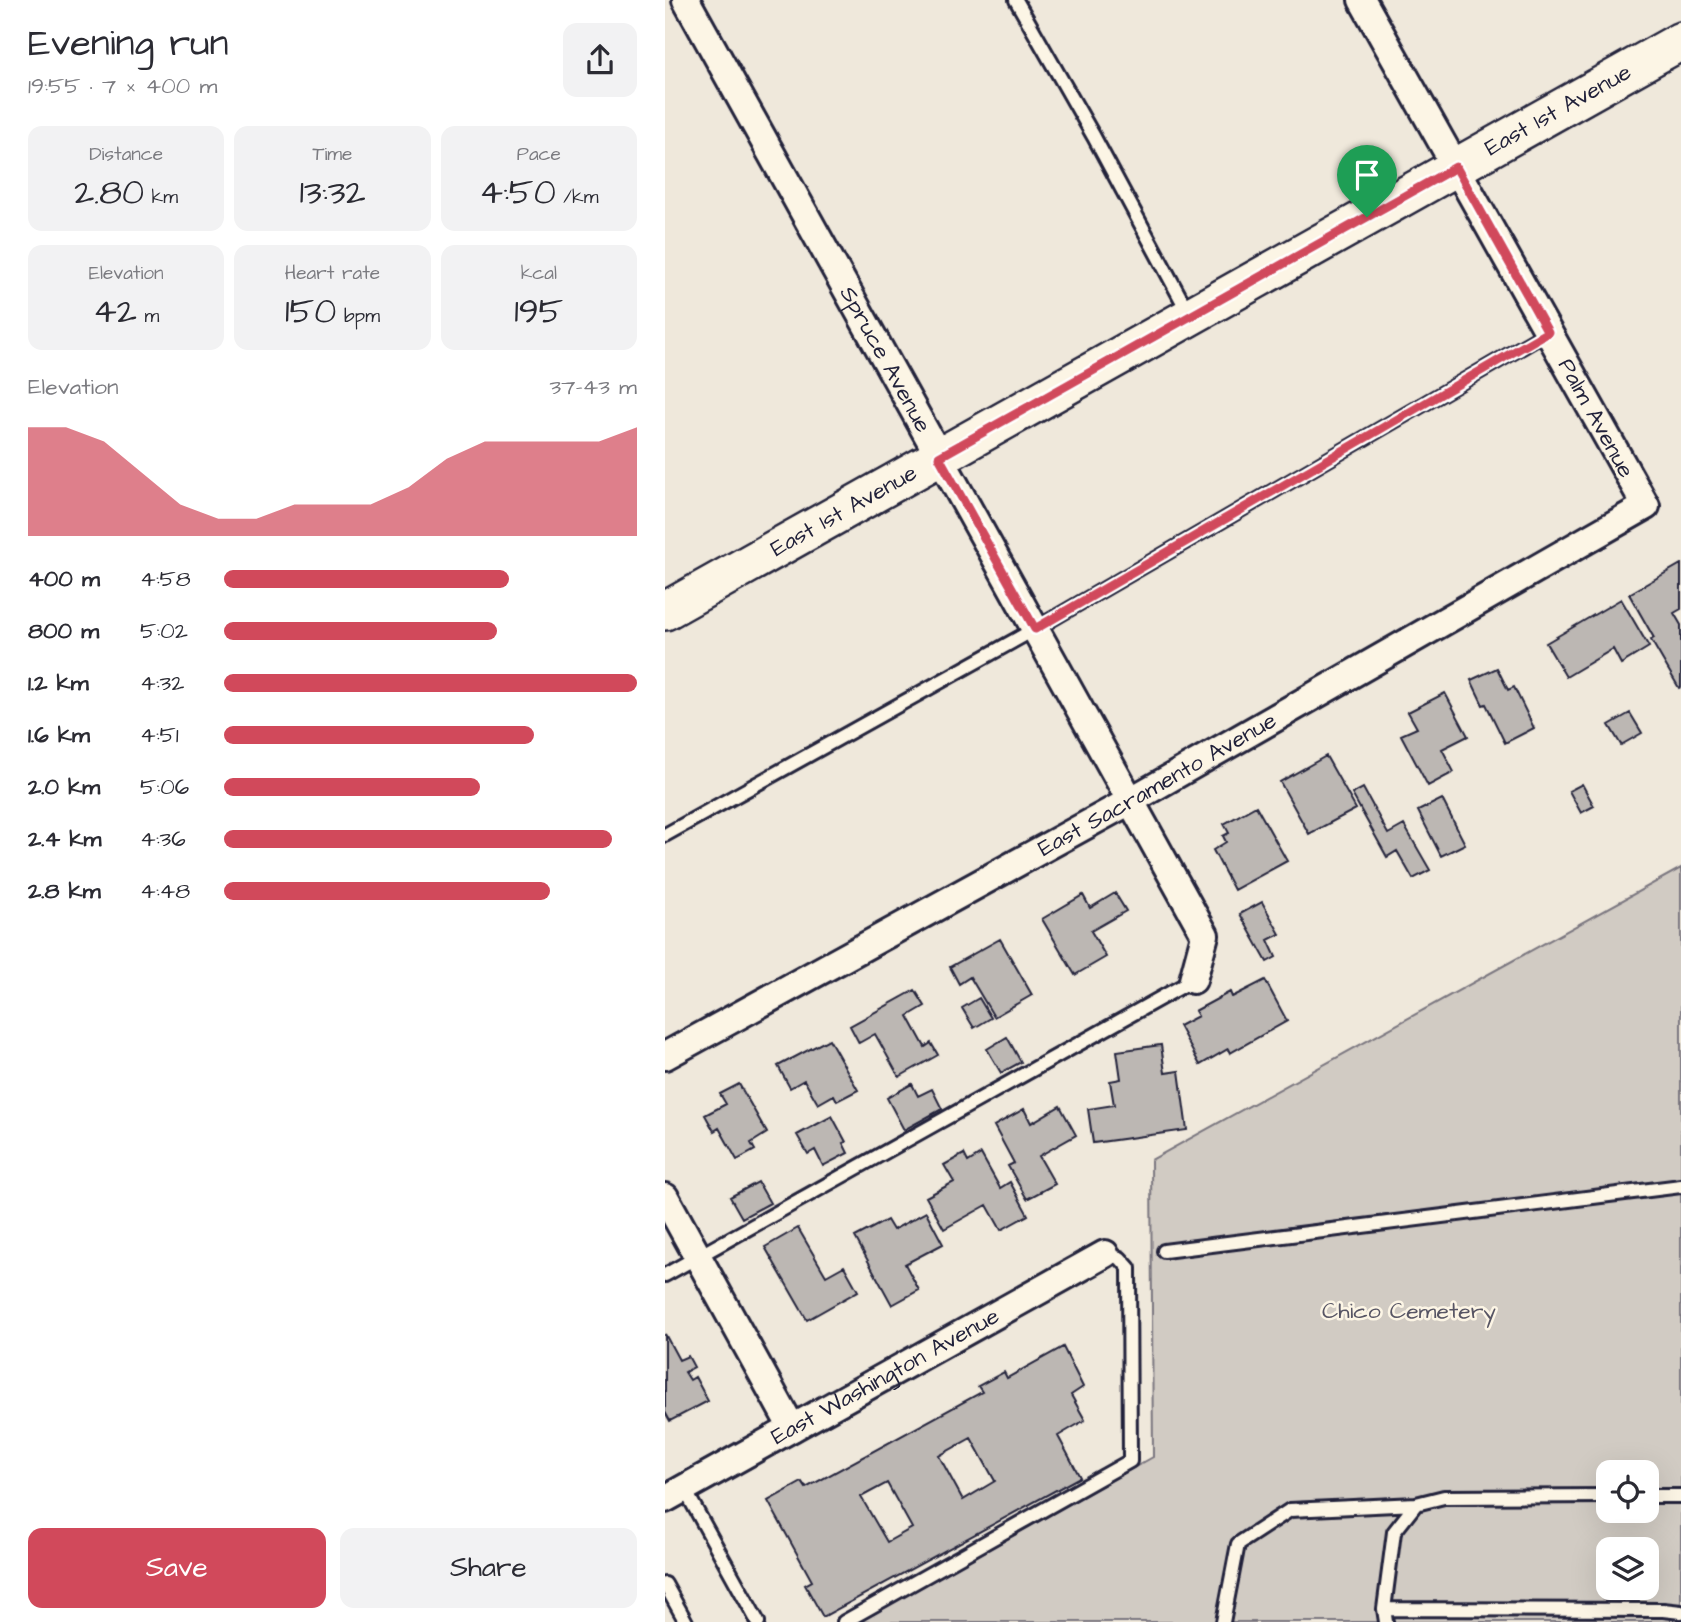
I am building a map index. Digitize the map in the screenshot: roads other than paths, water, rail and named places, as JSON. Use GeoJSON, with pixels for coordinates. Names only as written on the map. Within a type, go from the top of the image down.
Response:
{"type":"FeatureCollection","features":[{"type":"Feature","properties":{"kind":"street"},"geometry":{"type":"LineString","coordinates":[[665,4],[672,0]]}},
{"type":"Feature","properties":{"kind":"street","name":"Spruce Avenue"},"geometry":{"type":"LineString","coordinates":[[685,0],[1205,935],[1193,980]]}},
{"type":"Feature","properties":{"kind":"street","name":"Palm Avenue"},"geometry":{"type":"LineString","coordinates":[[1362,0],[1646,506]]}},
{"type":"Feature","properties":{"kind":"street","name":"East 1st Avenue"},"geometry":{"type":"LineString","coordinates":[[670,604],[939,457],[1681,41]]}},
{"type":"Feature","properties":{"kind":"street","name":"East Sacramento Avenue"},"geometry":{"type":"LineString","coordinates":[[665,1056],[1130,801],[1646,506]]}},
{"type":"Feature","properties":{"kind":"street"},"geometry":{"type":"LineString","coordinates":[[665,1197],[792,1427]]}},
{"type":"Feature","properties":{"kind":"street","name":"East Washington Avenue"},"geometry":{"type":"LineString","coordinates":[[674,1494],[1105,1254]]}},
{"type":"Feature","properties":{"kind":"lane"},"geometry":{"type":"LineString","coordinates":[[1016,0],[1191,316]]}},
{"type":"Feature","properties":{"kind":"lane"},"geometry":{"type":"LineString","coordinates":[[665,835],[1035,629],[1548,332]]}},
{"type":"Feature","properties":{"kind":"lane"},"geometry":{"type":"LineString","coordinates":[[665,1275],[1193,980]]}},
{"type":"Feature","properties":{"kind":"lane"},"geometry":{"type":"LineString","coordinates":[[1164,1251],[1681,1186]]}},
{"type":"Feature","properties":{"kind":"lane"},"geometry":{"type":"LineString","coordinates":[[844,1622],[1130,1461],[1129,1268],[1119,1258],[1105,1254]]}},
{"type":"Feature","properties":{"kind":"lane"},"geometry":{"type":"LineString","coordinates":[[674,1494],[758,1622]]}},
{"type":"Feature","properties":{"kind":"lane"},"geometry":{"type":"LineString","coordinates":[[1223,1622],[1238,1544],[1290,1510],[1416,1504],[1444,1497],[1596,1496]]}},
{"type":"Feature","properties":{"kind":"lane"},"geometry":{"type":"LineString","coordinates":[[1659,1496],[1681,1496]]}},
{"type":"Feature","properties":{"kind":"lane"},"geometry":{"type":"LineString","coordinates":[[1416,1504],[1394,1532],[1385,1616],[1663,1610],[1681,1612]]}},
{"type":"Feature","properties":{"kind":"lane"},"geometry":{"type":"LineString","coordinates":[[665,1584],[686,1622]]}},
{"type":"Feature","properties":{"kind":"park label","name":"Chico Cemetery"},"geometry":{"type":"Point","coordinates":[1409,1311]}}]}
